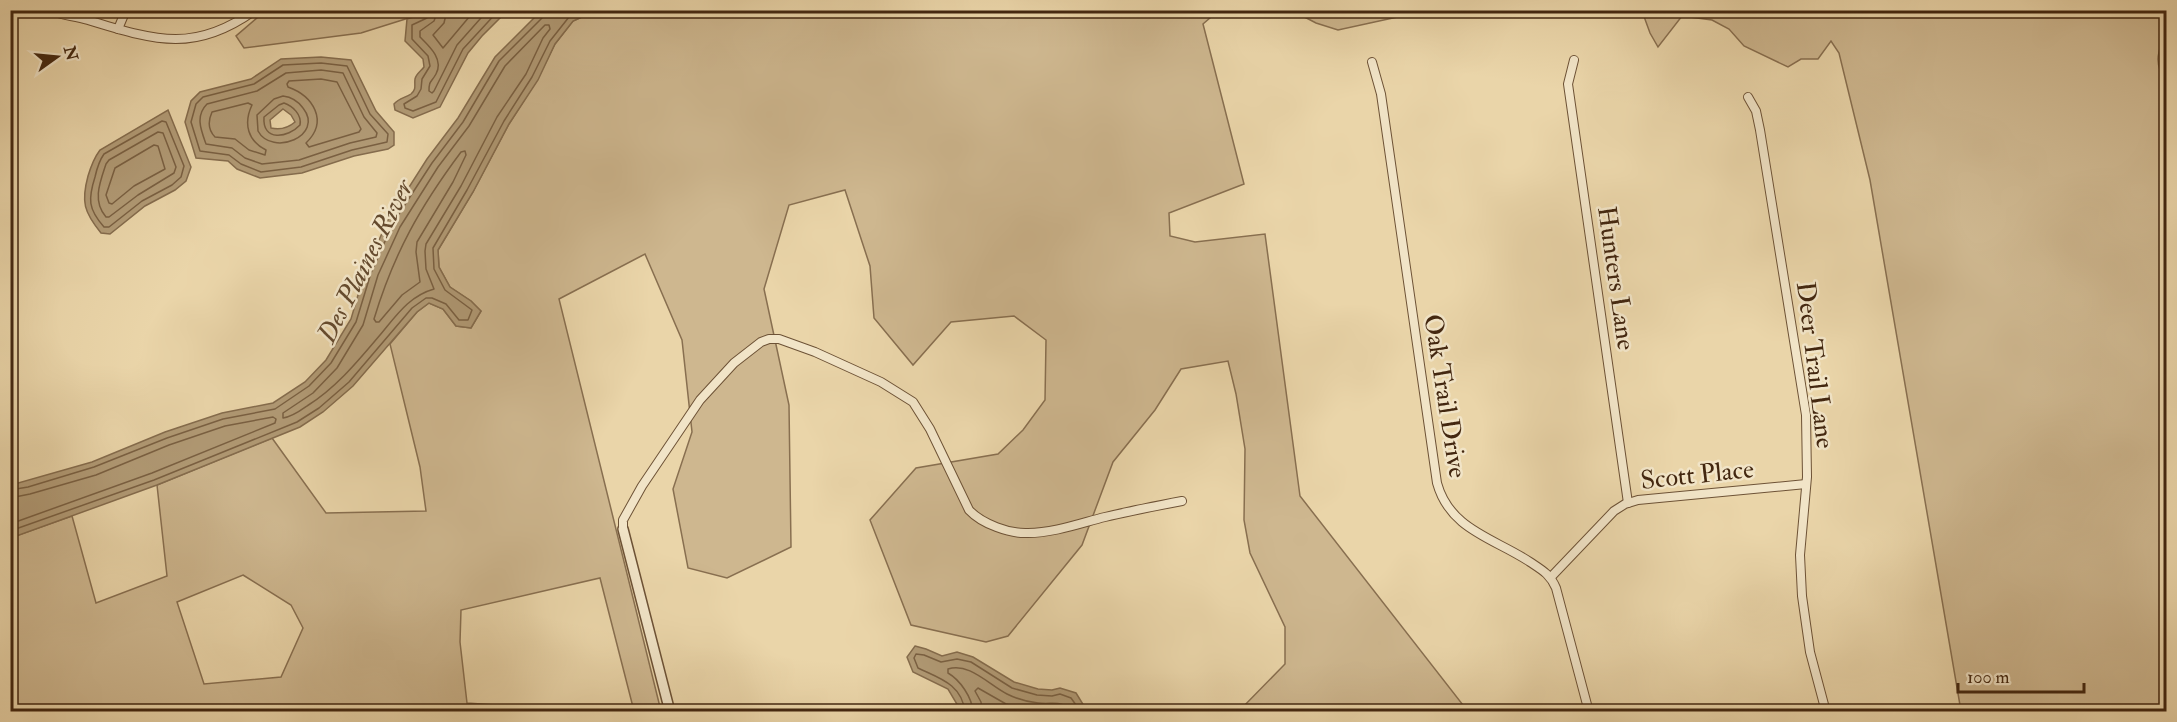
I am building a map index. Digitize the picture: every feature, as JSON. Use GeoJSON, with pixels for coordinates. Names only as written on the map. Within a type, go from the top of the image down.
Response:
{"type":"FeatureCollection","features":[{"type":"Feature","properties":{"kind":"street"},"geometry":{"type":"LineString","coordinates":[[118,29],[126,10]]}},
{"type":"Feature","properties":{"kind":"street"},"geometry":{"type":"LineString","coordinates":[[238,10],[243,19]]}},
{"type":"Feature","properties":{"kind":"street"},"geometry":{"type":"LineString","coordinates":[[48,11],[82,18],[151,38],[182,40],[199,38],[219,31],[255,10]]}},
{"type":"Feature","properties":{"kind":"street","name":"Hunters Lane"},"geometry":{"type":"LineString","coordinates":[[1574,60],[1568,84],[1628,503]]}},
{"type":"Feature","properties":{"kind":"street","name":"Oak Trail Drive"},"geometry":{"type":"LineString","coordinates":[[1372,62],[1381,94],[1441,498],[1462,524],[1526,559],[1551,577]]}},
{"type":"Feature","properties":{"kind":"street","name":"Deer Trail Lane"},"geometry":{"type":"LineString","coordinates":[[1748,97],[1756,111],[1760,130],[1806,415],[1806,484],[1800,555],[1802,596],[1810,652],[1826,711]]}},
{"type":"Feature","properties":{"kind":"street"},"geometry":{"type":"LineString","coordinates":[[670,711],[623,529],[623,520],[642,486],[700,400],[734,363],[761,342],[779,339],[815,352],[881,382],[913,402],[930,429],[969,510],[976,517],[995,525],[1027,534],[1182,501]]}},
{"type":"Feature","properties":{"kind":"street","name":"Scott Place"},"geometry":{"type":"LineString","coordinates":[[1551,577],[1614,511],[1628,503],[1806,484]]}},
{"type":"Feature","properties":{"kind":"street"},"geometry":{"type":"LineString","coordinates":[[1551,577],[1556,588],[1589,711]]}},
{"type":"Feature","properties":{"kind":"shaded area"},"geometry":{"type":"Polygon","coordinates":[[[265,11],[431,11],[361,33],[244,48],[236,36],[265,11]]]}},
{"type":"Feature","properties":{"kind":"shaded area"},"geometry":{"type":"Polygon","coordinates":[[[595,11],[1218,11],[1203,24],[1244,184],[1169,213],[1170,236],[1195,242],[1265,234],[1300,496],[1463,705],[1465,711],[1239,711],[1285,664],[1285,627],[1250,553],[1244,520],[1245,449],[1228,361],[1181,369],[1155,410],[1113,462],[1082,545],[1008,636],[986,642],[911,625],[870,520],[916,468],[998,454],[1023,430],[1045,400],[1046,340],[1014,316],[951,322],[913,365],[874,318],[870,266],[845,190],[789,205],[764,289],[789,405],[791,547],[727,578],[688,568],[673,489],[692,432],[682,340],[645,254],[559,299],[661,711],[634,711],[600,578],[461,610],[460,642],[467,703],[578,711],[11,711],[10,538],[72,516],[96,603],[167,576],[157,485],[272,438],[326,513],[426,511],[420,467],[390,344],[417,312],[429,303],[443,309],[456,326],[471,328],[481,311],[450,287],[439,267],[438,250],[473,192],[509,124],[537,80],[555,44],[573,21],[595,11]],[[243,575],[177,602],[204,684],[281,677],[303,628],[291,605],[243,575]]]}},
{"type":"Feature","properties":{"kind":"shaded area"},"geometry":{"type":"Polygon","coordinates":[[[1293,11],[1425,11],[1338,30],[1316,23],[1293,11]]]}},
{"type":"Feature","properties":{"kind":"shaded area"},"geometry":{"type":"Polygon","coordinates":[[[1642,11],[2166,11],[2167,28],[2158,62],[2166,84],[2166,711],[1961,711],[1870,180],[1839,53],[1831,41],[1818,59],[1801,59],[1788,67],[1744,46],[1729,29],[1712,20],[1682,16],[1658,47],[1642,11]]]}},
{"type":"Feature","properties":{"kind":"water"},"geometry":{"type":"Polygon","coordinates":[[[431,11],[507,11],[468,53],[440,107],[413,118],[395,110],[394,104],[413,92],[417,74],[424,67],[423,59],[405,41],[407,19],[431,11]]]}},
{"type":"Feature","properties":{"kind":"water"},"geometry":{"type":"Polygon","coordinates":[[[541,11],[595,11],[573,21],[555,44],[538,80],[509,124],[473,192],[438,250],[439,267],[450,287],[481,311],[471,328],[456,326],[443,309],[429,303],[417,312],[353,386],[323,412],[300,427],[157,485],[11,538],[11,485],[92,462],[165,432],[222,413],[273,403],[305,382],[326,360],[351,319],[365,271],[388,220],[427,159],[458,118],[495,57],[541,11]]]}},
{"type":"Feature","properties":{"kind":"water"},"geometry":{"type":"Polygon","coordinates":[[[321,57],[351,60],[376,111],[394,132],[394,145],[388,149],[354,156],[302,173],[260,178],[237,169],[228,161],[196,158],[185,122],[191,101],[200,92],[251,79],[281,59],[321,57]],[[283,109],[270,120],[271,128],[284,128],[292,124],[295,122],[291,115],[283,109]]]}},
{"type":"Feature","properties":{"kind":"water"},"geometry":{"type":"Polygon","coordinates":[[[168,110],[191,167],[186,181],[175,190],[145,206],[110,234],[101,233],[88,213],[85,200],[88,176],[96,156],[100,150],[168,110]]]}},
{"type":"Feature","properties":{"kind":"water"},"geometry":{"type":"Polygon","coordinates":[[[915,646],[942,656],[957,652],[973,657],[1014,682],[1038,689],[1060,688],[1076,693],[1084,706],[1091,711],[961,711],[948,689],[913,672],[907,657],[915,646]]]}},
{"type":"Feature","properties":{"kind":"water label","name":"Des Plaines River"},"geometry":{"type":"Point","coordinates":[365,261]}}]}
